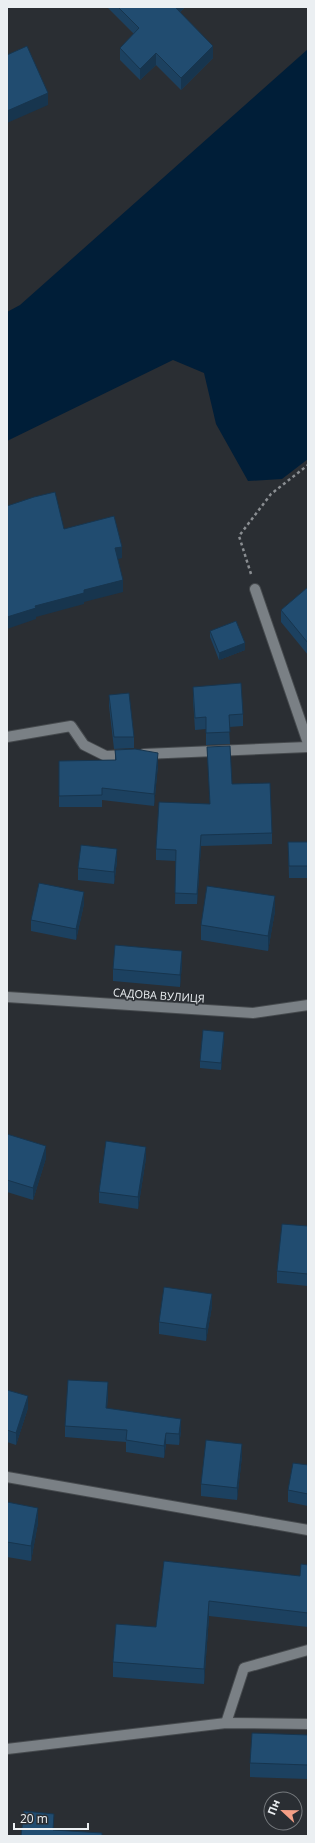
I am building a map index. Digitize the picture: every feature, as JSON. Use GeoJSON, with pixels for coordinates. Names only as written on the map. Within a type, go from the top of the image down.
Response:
{"type":"FeatureCollection","features":[{"type":"Feature","properties":{"kind":"street"},"geometry":{"type":"LineString","coordinates":[[255,589],[308,743]]}},
{"type":"Feature","properties":{"kind":"street"},"geometry":{"type":"LineString","coordinates":[[7,737],[71,726],[84,745],[106,756],[308,747]]}},
{"type":"Feature","properties":{"kind":"street","name":"САДОВА ВУЛИЦЯ"},"geometry":{"type":"LineString","coordinates":[[7,997],[253,1013],[308,1005]]}},
{"type":"Feature","properties":{"kind":"street"},"geometry":{"type":"LineString","coordinates":[[7,1477],[308,1530]]}},
{"type":"Feature","properties":{"kind":"street"},"geometry":{"type":"LineString","coordinates":[[226,1723],[244,1668],[308,1650]]}},
{"type":"Feature","properties":{"kind":"street"},"geometry":{"type":"LineString","coordinates":[[7,1749],[226,1723],[308,1724]]}},
{"type":"Feature","properties":{"kind":"path"},"geometry":{"type":"LineString","coordinates":[[255,589],[239,536],[270,494],[308,465]]}},
{"type":"Feature","properties":{"kind":"water"},"geometry":{"type":"Polygon","coordinates":[[[308,49],[308,459],[282,479],[248,481],[216,424],[204,373],[173,360],[7,441],[7,312],[20,305],[308,49]]]}},
{"type":"Feature","properties":{"kind":"building"},"geometry":{"type":"Polygon","coordinates":[[[118,7],[175,7],[213,46],[181,78],[156,53],[140,69],[120,48],[139,28],[118,7]]]}},
{"type":"Feature","properties":{"kind":"building"},"geometry":{"type":"Polygon","coordinates":[[[27,46],[48,93],[7,111],[7,55],[27,46]]]}},
{"type":"Feature","properties":{"kind":"building"},"geometry":{"type":"Polygon","coordinates":[[[55,492],[64,529],[114,516],[122,547],[115,548],[123,580],[84,590],[84,593],[35,606],[36,608],[7,617],[7,506],[55,492]]]}},
{"type":"Feature","properties":{"kind":"building"},"geometry":{"type":"Polygon","coordinates":[[[308,587],[308,643],[281,610],[308,587]]]}},
{"type":"Feature","properties":{"kind":"building"},"geometry":{"type":"Polygon","coordinates":[[[236,621],[245,643],[219,653],[210,631],[236,621]]]}},
{"type":"Feature","properties":{"kind":"building"},"geometry":{"type":"Polygon","coordinates":[[[241,683],[243,714],[229,715],[230,732],[206,733],[206,717],[195,718],[193,687],[241,683]]]}},
{"type":"Feature","properties":{"kind":"building"},"geometry":{"type":"Polygon","coordinates":[[[129,693],[134,737],[114,737],[109,695],[129,693]]]}},
{"type":"Feature","properties":{"kind":"building"},"geometry":{"type":"Polygon","coordinates":[[[230,746],[232,784],[270,783],[272,833],[201,835],[197,894],[175,893],[176,850],[156,849],[159,802],[210,804],[207,747],[230,746]]]}},
{"type":"Feature","properties":{"kind":"building"},"geometry":{"type":"Polygon","coordinates":[[[135,749],[158,753],[154,794],[102,788],[102,795],[59,796],[59,761],[116,760],[115,750],[135,749]]]}},
{"type":"Feature","properties":{"kind":"building"},"geometry":{"type":"Polygon","coordinates":[[[288,842],[308,842],[308,866],[289,866],[288,842]]]}},
{"type":"Feature","properties":{"kind":"building"},"geometry":{"type":"Polygon","coordinates":[[[81,845],[117,849],[114,872],[78,868],[81,845]]]}},
{"type":"Feature","properties":{"kind":"building"},"geometry":{"type":"Polygon","coordinates":[[[39,883],[84,892],[76,929],[31,920],[39,883]]]}},
{"type":"Feature","properties":{"kind":"building"},"geometry":{"type":"Polygon","coordinates":[[[207,886],[275,896],[268,936],[201,925],[207,886]]]}},
{"type":"Feature","properties":{"kind":"building"},"geometry":{"type":"Polygon","coordinates":[[[115,945],[182,951],[180,975],[113,969],[115,945]]]}},
{"type":"Feature","properties":{"kind":"building"},"geometry":{"type":"Polygon","coordinates":[[[203,1030],[224,1032],[221,1063],[200,1061],[203,1030]]]}},
{"type":"Feature","properties":{"kind":"building"},"geometry":{"type":"Polygon","coordinates":[[[7,1134],[46,1146],[33,1188],[7,1180],[7,1134]]]}},
{"type":"Feature","properties":{"kind":"building"},"geometry":{"type":"Polygon","coordinates":[[[106,1141],[146,1147],[138,1197],[99,1192],[106,1141]]]}},
{"type":"Feature","properties":{"kind":"building"},"geometry":{"type":"Polygon","coordinates":[[[282,1224],[308,1226],[308,1274],[277,1271],[282,1224]]]}},
{"type":"Feature","properties":{"kind":"building"},"geometry":{"type":"Polygon","coordinates":[[[164,1287],[212,1294],[206,1329],[159,1322],[164,1287]]]}},
{"type":"Feature","properties":{"kind":"building"},"geometry":{"type":"Polygon","coordinates":[[[68,1380],[108,1382],[106,1408],[181,1419],[179,1434],[166,1433],[164,1446],[126,1440],[127,1430],[65,1426],[68,1380]]]}},
{"type":"Feature","properties":{"kind":"building"},"geometry":{"type":"Polygon","coordinates":[[[7,1390],[28,1396],[16,1433],[7,1430],[7,1390]]]}},
{"type":"Feature","properties":{"kind":"building"},"geometry":{"type":"Polygon","coordinates":[[[206,1440],[242,1444],[237,1488],[201,1484],[206,1440]]]}},
{"type":"Feature","properties":{"kind":"building"},"geometry":{"type":"Polygon","coordinates":[[[293,1463],[308,1465],[308,1494],[288,1490],[293,1463]]]}},
{"type":"Feature","properties":{"kind":"building"},"geometry":{"type":"Polygon","coordinates":[[[7,1502],[38,1508],[31,1546],[7,1542],[7,1502]]]}},
{"type":"Feature","properties":{"kind":"building"},"geometry":{"type":"Polygon","coordinates":[[[164,1561],[300,1576],[301,1564],[308,1565],[308,1613],[209,1601],[204,1669],[113,1662],[116,1624],[156,1627],[164,1561]]]}},
{"type":"Feature","properties":{"kind":"building"},"geometry":{"type":"Polygon","coordinates":[[[252,1733],[308,1735],[308,1765],[250,1763],[252,1733]]]}},
{"type":"Feature","properties":{"kind":"building"},"geometry":{"type":"Polygon","coordinates":[[[24,1811],[54,1814],[53,1830],[102,1833],[102,1836],[21,1836],[24,1811]]]}}]}
